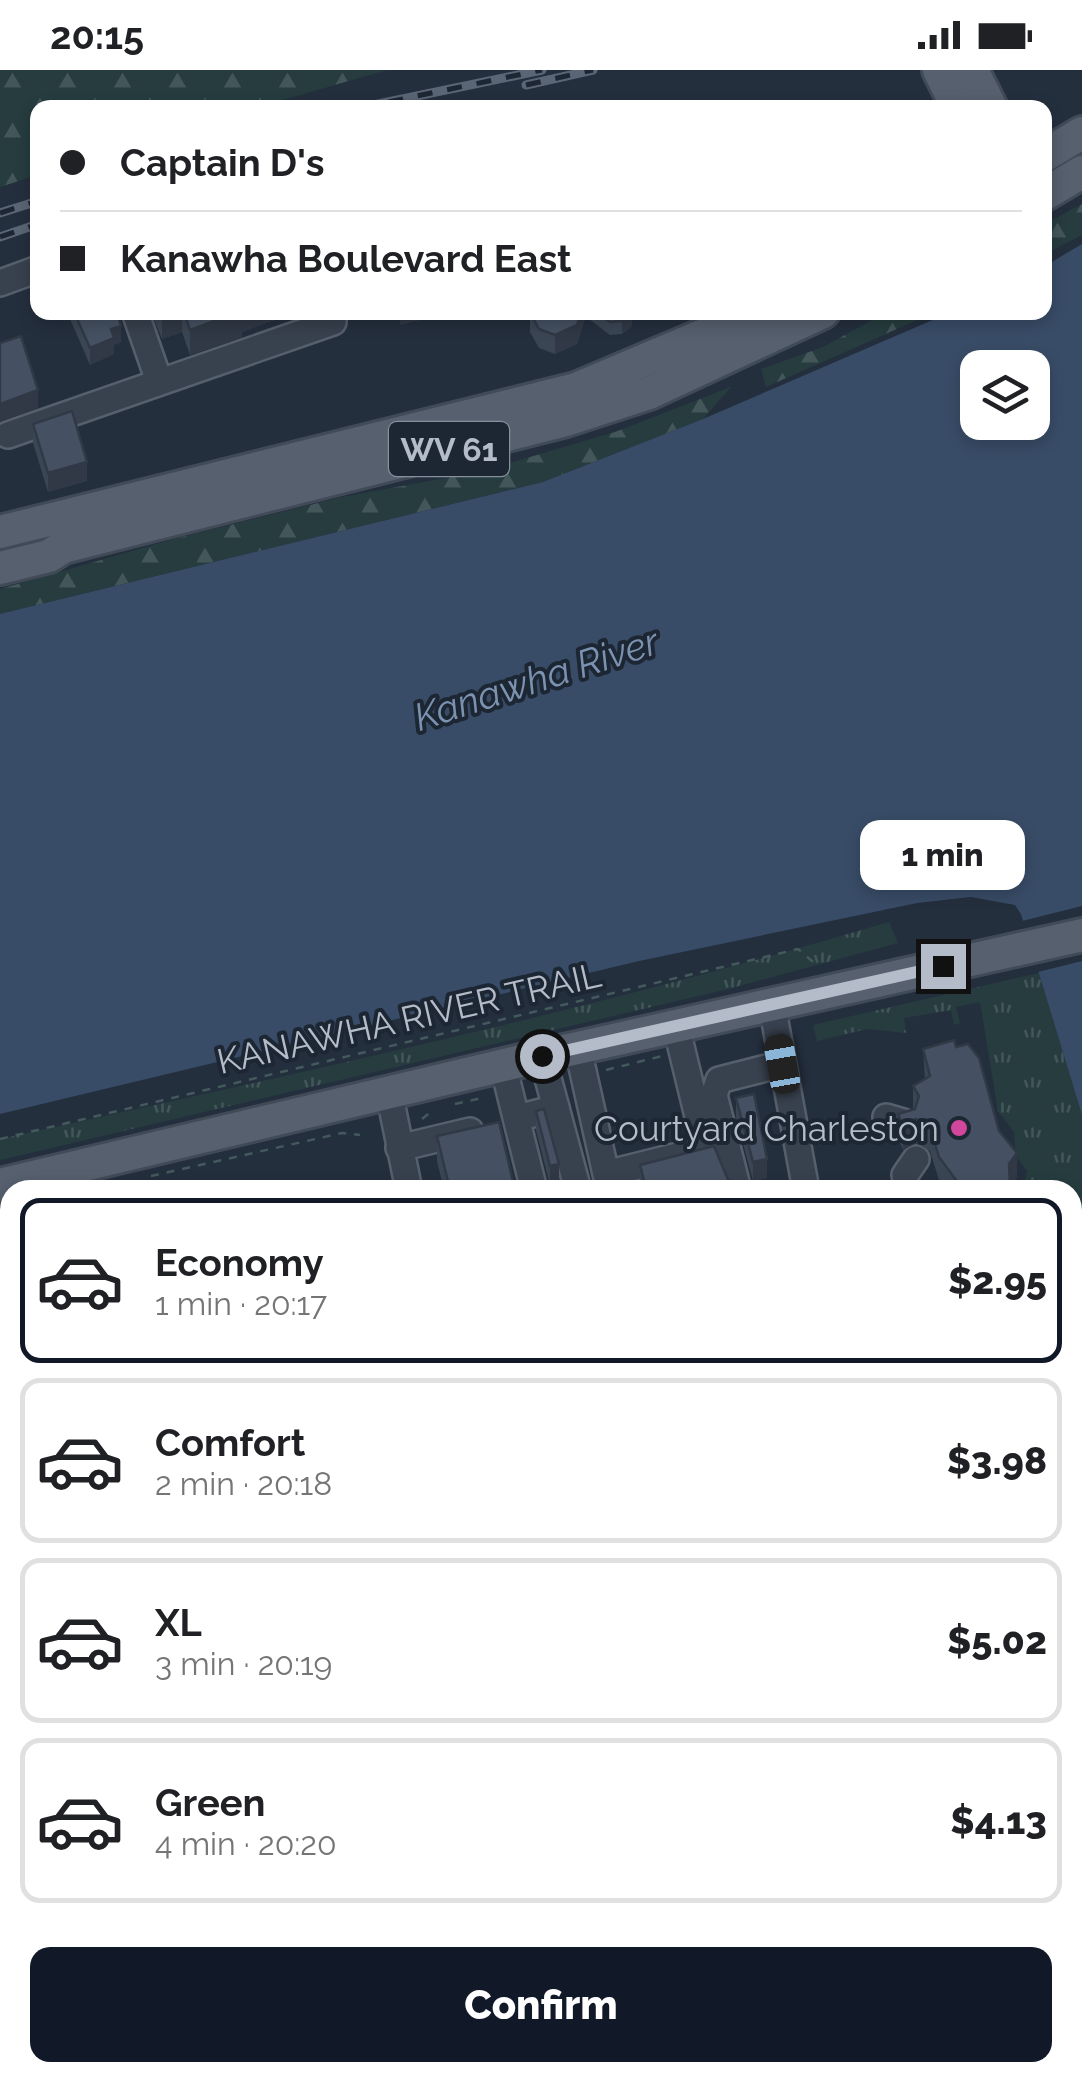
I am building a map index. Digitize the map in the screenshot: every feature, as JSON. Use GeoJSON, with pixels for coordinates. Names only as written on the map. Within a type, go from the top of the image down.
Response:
{"type":"FeatureCollection","features":[{"type":"Feature","properties":{"kind":"main road"},"geometry":{"type":"LineString","coordinates":[[938,70],[981,98]]}},
{"type":"Feature","properties":{"kind":"main road"},"geometry":{"type":"LineString","coordinates":[[1052,131],[1082,130]]}},
{"type":"Feature","properties":{"kind":"main road"},"geometry":{"type":"LineString","coordinates":[[1052,149],[1082,130]]}},
{"type":"Feature","properties":{"kind":"main road"},"geometry":{"type":"LineString","coordinates":[[1052,190],[1082,172]]}},
{"type":"Feature","properties":{"kind":"main road","name":"WV 61"},"geometry":{"type":"LineString","coordinates":[[3,536],[576,388],[739,320]]}},
{"type":"Feature","properties":{"kind":"main road","name":"WV 61"},"geometry":{"type":"LineString","coordinates":[[3,536],[63,546],[566,420],[649,392],[806,320]]}},
{"type":"Feature","properties":{"kind":"main road","name":"WV 61"},"geometry":{"type":"LineString","coordinates":[[0,568],[49,556],[63,546]]}},
{"type":"Feature","properties":{"kind":"main road"},"geometry":{"type":"LineString","coordinates":[[21,1180],[542,1056],[1082,935]]}},
{"type":"Feature","properties":{"kind":"street"},"geometry":{"type":"LineString","coordinates":[[0,282],[30,272]]}},
{"type":"Feature","properties":{"kind":"street"},"geometry":{"type":"LineString","coordinates":[[138,320],[159,381]]}},
{"type":"Feature","properties":{"kind":"street"},"geometry":{"type":"LineString","coordinates":[[8,435],[324,320]]}},
{"type":"Feature","properties":{"kind":"street"},"geometry":{"type":"LineString","coordinates":[[772,1006],[804,1180]]}},
{"type":"Feature","properties":{"kind":"street"},"geometry":{"type":"LineString","coordinates":[[614,1180],[706,1149],[676,1026]]}},
{"type":"Feature","properties":{"kind":"street"},"geometry":{"type":"LineString","coordinates":[[578,1049],[608,1180]]}},
{"type":"Feature","properties":{"kind":"street"},"geometry":{"type":"LineString","coordinates":[[542,1056],[575,1180]]}},
{"type":"Feature","properties":{"kind":"street"},"geometry":{"type":"LineString","coordinates":[[735,1180],[714,1095],[716,1086],[719,1080],[782,1064]]}},
{"type":"Feature","properties":{"kind":"street"},"geometry":{"type":"LineString","coordinates":[[504,1066],[532,1180]]}},
{"type":"Feature","properties":{"kind":"street"},"geometry":{"type":"LineString","coordinates":[[390,1092],[407,1180]]}},
{"type":"Feature","properties":{"kind":"street"},"geometry":{"type":"LineString","coordinates":[[517,1118],[556,1108]]}},
{"type":"Feature","properties":{"kind":"street"},"geometry":{"type":"LineString","coordinates":[[399,1148],[490,1126]]}},
{"type":"Feature","properties":{"kind":"path","name":"KANAWHA RIVER TRAIL"},"geometry":{"type":"LineString","coordinates":[[0,1139],[798,950],[807,952],[822,970]]}},
{"type":"Feature","properties":{"kind":"path"},"geometry":{"type":"LineString","coordinates":[[136,1179],[342,1133],[360,1135]]}},
{"type":"Feature","properties":{"kind":"green space"},"geometry":{"type":"Polygon","coordinates":[[[0,70],[387,70],[282,100],[30,100],[30,177],[0,187],[0,70]]]}},
{"type":"Feature","properties":{"kind":"green space"},"geometry":{"type":"Polygon","coordinates":[[[1082,204],[1082,235],[1052,250],[1052,220],[1082,204]]]}},
{"type":"Feature","properties":{"kind":"green space"},"geometry":{"type":"Polygon","coordinates":[[[872,320],[917,320],[766,387],[761,369],[823,347],[872,320]]]}},
{"type":"Feature","properties":{"kind":"green space"},"geometry":{"type":"Polygon","coordinates":[[[731,387],[703,419],[543,482],[0,614],[0,589],[174,539],[342,497],[479,472],[615,432],[731,387]]]}},
{"type":"Feature","properties":{"kind":"green space"},"geometry":{"type":"Polygon","coordinates":[[[889,922],[898,943],[728,989],[0,1160],[0,1139],[558,1012],[889,922]]]}},
{"type":"Feature","properties":{"kind":"green space"},"geometry":{"type":"Polygon","coordinates":[[[1039,973],[1082,1115],[1082,1180],[1026,1180],[1027,1171],[1016,1156],[1014,1132],[998,1111],[980,1002],[956,1007],[960,1023],[954,1025],[951,1010],[904,1018],[906,1033],[867,1029],[817,1041],[813,1025],[1039,973]]]}},
{"type":"Feature","properties":{"kind":"water","name":"Kanawha River"},"geometry":{"type":"Polygon","coordinates":[[[1082,244],[1082,1115],[1021,914],[1015,905],[971,897],[917,903],[639,961],[0,1114],[0,614],[543,482],[703,419],[933,320],[1052,320],[1052,262],[1082,244]]]}},
{"type":"Feature","properties":{"kind":"pier"},"geometry":{"type":"Polygon","coordinates":[[[1082,906],[1082,961],[1034,973],[1018,922],[1082,906]]]}},
{"type":"Feature","properties":{"kind":"building"},"geometry":{"type":"Polygon","coordinates":[[[78,320],[119,320],[121,326],[111,329],[114,338],[90,348],[78,320]]]}},
{"type":"Feature","properties":{"kind":"building"},"geometry":{"type":"Polygon","coordinates":[[[187,320],[217,320],[190,330],[187,320]]]}},
{"type":"Feature","properties":{"kind":"building"},"geometry":{"type":"Polygon","coordinates":[[[534,320],[579,320],[577,325],[555,335],[539,329],[534,320]]]}},
{"type":"Feature","properties":{"kind":"building"},"geometry":{"type":"Polygon","coordinates":[[[21,336],[38,390],[0,404],[0,343],[21,336]]]}},
{"type":"Feature","properties":{"kind":"building"},"geometry":{"type":"Polygon","coordinates":[[[72,411],[87,462],[48,473],[33,424],[72,411]]]}},
{"type":"Feature","properties":{"kind":"building","name":"Courtyard Charleston"},"geometry":{"type":"Polygon","coordinates":[[[954,1040],[956,1047],[968,1044],[979,1058],[999,1131],[1017,1153],[1009,1164],[1010,1180],[956,1180],[939,1157],[930,1128],[916,1119],[903,1126],[898,1114],[915,1109],[919,1096],[913,1086],[930,1076],[923,1049],[954,1040]]]}},
{"type":"Feature","properties":{"kind":"building"},"geometry":{"type":"Polygon","coordinates":[[[754,1094],[767,1159],[753,1162],[736,1098],[754,1094]]]}},
{"type":"Feature","properties":{"kind":"building"},"geometry":{"type":"Polygon","coordinates":[[[544,1109],[559,1164],[550,1166],[536,1111],[544,1109]]]}},
{"type":"Feature","properties":{"kind":"building"},"geometry":{"type":"Polygon","coordinates":[[[499,1122],[513,1180],[448,1180],[437,1136],[499,1122]]]}},
{"type":"Feature","properties":{"kind":"building"},"geometry":{"type":"Polygon","coordinates":[[[714,1146],[728,1180],[644,1180],[640,1165],[714,1146]]]}},
{"type":"Feature","properties":{"kind":"railway"},"geometry":{"type":"LineString","coordinates":[[398,100],[542,70]]}},
{"type":"Feature","properties":{"kind":"railway"},"geometry":{"type":"LineString","coordinates":[[526,85],[593,70]]}},
{"type":"Feature","properties":{"kind":"railway"},"geometry":{"type":"LineString","coordinates":[[0,213],[30,204]]}},
{"type":"Feature","properties":{"kind":"railway"},"geometry":{"type":"LineString","coordinates":[[0,237],[30,227]]}},
{"type":"Feature","properties":{"kind":"place","name":"Courtyard Charleston"},"geometry":{"type":"Point","coordinates":[959,1128]}},
{"type":"Feature","properties":{"kind":"route"},"geometry":{"type":"LineString","coordinates":[[542,1056],[943,966]]}}]}
